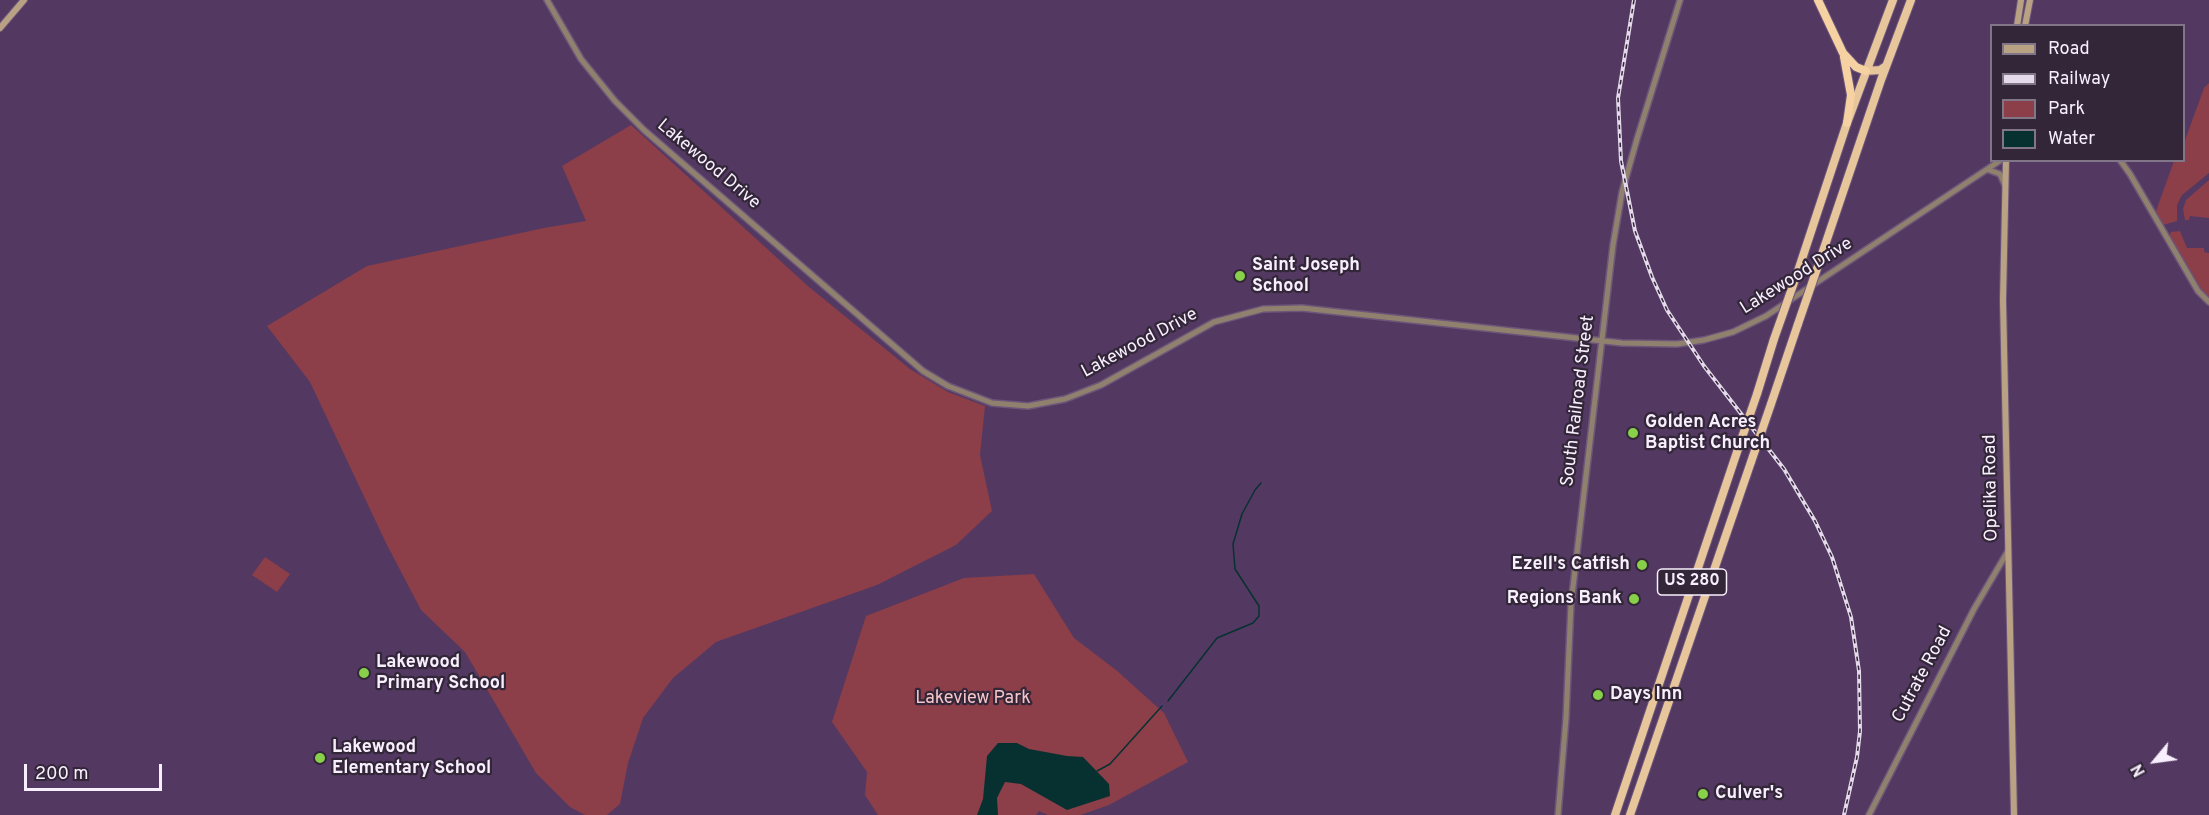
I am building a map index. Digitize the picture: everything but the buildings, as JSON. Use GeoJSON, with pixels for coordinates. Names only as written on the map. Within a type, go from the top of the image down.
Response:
{"type":"FeatureCollection","features":[{"type":"Feature","properties":{"kind":"highway"},"geometry":{"type":"LineString","coordinates":[[1818,0],[1843,53],[1851,95],[1847,123]]}},
{"type":"Feature","properties":{"kind":"highway","name":"US 280"},"geometry":{"type":"LineString","coordinates":[[1615,815],[1847,123],[1893,0]]}},
{"type":"Feature","properties":{"kind":"highway"},"geometry":{"type":"LineString","coordinates":[[1843,53],[1856,67],[1866,71],[1880,70],[1886,66],[1911,0]]}},
{"type":"Feature","properties":{"kind":"highway","name":"US 280"},"geometry":{"type":"LineString","coordinates":[[1630,815],[1886,66]]}},
{"type":"Feature","properties":{"kind":"main road"},"geometry":{"type":"LineString","coordinates":[[0,28],[24,0]]}},
{"type":"Feature","properties":{"kind":"main road"},"geometry":{"type":"LineString","coordinates":[[2017,24],[2021,0]]}},
{"type":"Feature","properties":{"kind":"main road"},"geometry":{"type":"LineString","coordinates":[[2025,24],[2030,0]]}},
{"type":"Feature","properties":{"kind":"main road","name":"Opelika Road"},"geometry":{"type":"LineString","coordinates":[[2006,162],[2003,300],[2014,815]]}},
{"type":"Feature","properties":{"kind":"street","name":"Lakewood Drive"},"geometry":{"type":"LineString","coordinates":[[547,0],[586,65],[615,101],[644,130],[923,371],[948,386],[992,403],[1028,406],[1065,399],[1101,385],[1214,322],[1263,309],[1311,308],[1604,341],[1677,344],[1704,340],[1744,327],[1786,304],[1999,162]]}},
{"type":"Feature","properties":{"kind":"street","name":"South Railroad Street"},"geometry":{"type":"LineString","coordinates":[[1558,815],[1566,718],[1571,604],[1584,478],[1604,341],[1613,245],[1622,192],[1680,0]]}},
{"type":"Feature","properties":{"kind":"street"},"geometry":{"type":"LineString","coordinates":[[2121,162],[2198,291],[2209,302]]}},
{"type":"Feature","properties":{"kind":"street"},"geometry":{"type":"LineString","coordinates":[[1988,171],[2000,174],[2005,185]]}},
{"type":"Feature","properties":{"kind":"street","name":"Cutrate Road"},"geometry":{"type":"LineString","coordinates":[[1869,815],[1974,609],[2008,551]]}},
{"type":"Feature","properties":{"kind":"green space"},"geometry":{"type":"Polygon","coordinates":[[[2209,83],[2209,173],[2182,195],[2177,205],[2177,221],[2163,225],[2155,214],[2174,162],[2185,162],[2185,140],[2204,88],[2209,83]]]}},
{"type":"Feature","properties":{"kind":"green space"},"geometry":{"type":"Polygon","coordinates":[[[631,125],[809,287],[910,369],[948,392],[985,406],[980,455],[992,511],[956,545],[877,585],[716,642],[673,678],[643,718],[628,763],[620,804],[607,815],[585,815],[570,807],[536,773],[465,652],[421,610],[386,543],[310,382],[267,326],[367,266],[586,221],[562,166],[631,125]]]}},
{"type":"Feature","properties":{"kind":"green space"},"geometry":{"type":"Polygon","coordinates":[[[2209,180],[2209,218],[2190,216],[2189,220],[2185,220],[2183,209],[2186,200],[2209,180]]]}},
{"type":"Feature","properties":{"kind":"green space"},"geometry":{"type":"Polygon","coordinates":[[[2180,231],[2187,248],[2204,248],[2204,252],[2209,253],[2209,300],[2200,291],[2169,237],[2171,232],[2180,231]]]}},
{"type":"Feature","properties":{"kind":"green space"},"geometry":{"type":"Polygon","coordinates":[[[265,557],[290,574],[277,592],[252,575],[265,557]]]}},
{"type":"Feature","properties":{"kind":"green space","name":"Lakeview Park"},"geometry":{"type":"Polygon","coordinates":[[[1034,574],[1074,638],[1116,670],[1164,713],[1188,762],[1109,805],[1080,815],[1048,815],[1039,811],[1036,815],[878,815],[865,795],[867,772],[832,722],[866,616],[964,578],[1034,574]]]}},
{"type":"Feature","properties":{"kind":"water"},"geometry":{"type":"Polygon","coordinates":[[[998,743],[1017,743],[1029,749],[1083,757],[1109,784],[1110,796],[1067,810],[1021,784],[1005,782],[997,798],[998,815],[977,815],[983,799],[987,756],[998,743]]]}},
{"type":"Feature","properties":{"kind":"waterway"},"geometry":{"type":"LineString","coordinates":[[1168,701],[1217,638],[1253,623],[1259,616],[1259,606],[1235,569],[1233,544],[1242,514],[1261,483]]}},
{"type":"Feature","properties":{"kind":"waterway"},"geometry":{"type":"LineString","coordinates":[[1097,771],[1110,764],[1162,706]]}},
{"type":"Feature","properties":{"kind":"railway"},"geometry":{"type":"LineString","coordinates":[[1634,0],[1618,98],[1621,161],[1635,231],[1667,310],[1704,366],[1784,469],[1815,521],[1832,557],[1851,617],[1859,671],[1860,731],[1857,757],[1844,815]]}},
{"type":"Feature","properties":{"kind":"place","name":"Saint Joseph School"},"geometry":{"type":"Point","coordinates":[1240,276]}},
{"type":"Feature","properties":{"kind":"place","name":"Golden Acres Baptist Church"},"geometry":{"type":"Point","coordinates":[1633,433]}},
{"type":"Feature","properties":{"kind":"place","name":"Ezell's Catfish"},"geometry":{"type":"Point","coordinates":[1642,565]}},
{"type":"Feature","properties":{"kind":"place","name":"Regions Bank"},"geometry":{"type":"Point","coordinates":[1634,599]}},
{"type":"Feature","properties":{"kind":"place","name":"Lakewood Primary School"},"geometry":{"type":"Point","coordinates":[364,673]}},
{"type":"Feature","properties":{"kind":"place","name":"Days Inn"},"geometry":{"type":"Point","coordinates":[1598,695]}},
{"type":"Feature","properties":{"kind":"place","name":"Lakewood Elementary School"},"geometry":{"type":"Point","coordinates":[320,758]}},
{"type":"Feature","properties":{"kind":"place","name":"Culver's"},"geometry":{"type":"Point","coordinates":[1703,794]}}]}
